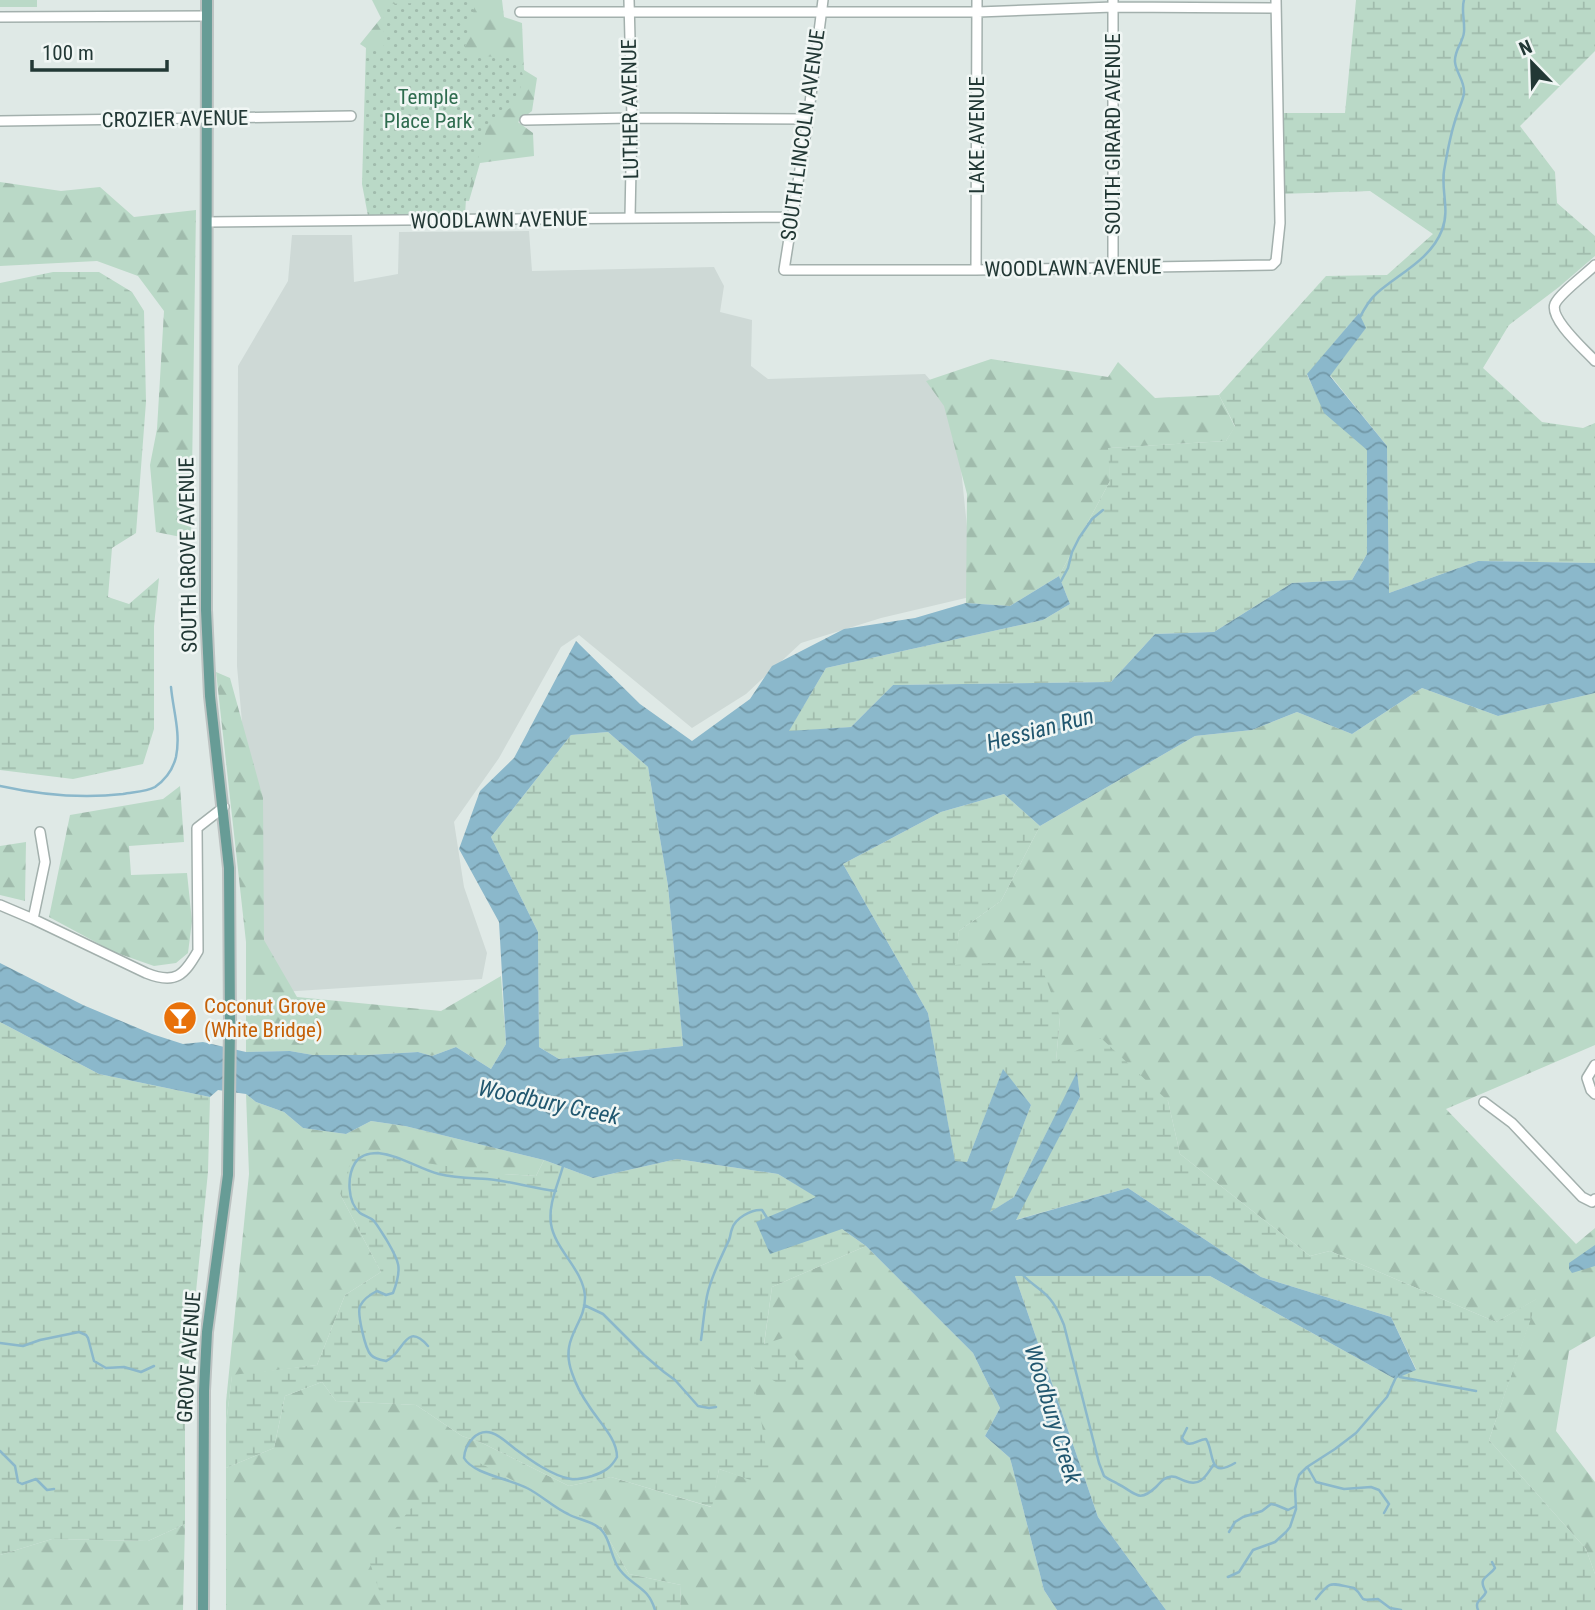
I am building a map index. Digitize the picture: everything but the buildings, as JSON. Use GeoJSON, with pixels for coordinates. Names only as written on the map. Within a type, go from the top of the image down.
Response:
{"type":"FeatureCollection","features":[{"type":"Feature","properties":{"kind":"main road","name":"SOUTH GROVE AVENUE"},"geometry":{"type":"LineString","coordinates":[[207,0],[206,610],[210,696],[229,868],[229,1108]]}},
{"type":"Feature","properties":{"kind":"main road","name":"GROVE AVENUE"},"geometry":{"type":"LineString","coordinates":[[204,1610],[204,1404],[207,1332],[228,1175],[229,1108]]}},
{"type":"Feature","properties":{"kind":"street","name":"LUTHER AVENUE"},"geometry":{"type":"LineString","coordinates":[[628,0],[632,118],[630,217]]}},
{"type":"Feature","properties":{"kind":"street","name":"SOUTH LINCOLN AVENUE"},"geometry":{"type":"LineString","coordinates":[[784,270],[808,119],[823,0]]}},
{"type":"Feature","properties":{"kind":"street","name":"LAKE AVENUE"},"geometry":{"type":"LineString","coordinates":[[976,270],[977,0]]}},
{"type":"Feature","properties":{"kind":"street"},"geometry":{"type":"LineString","coordinates":[[520,12],[978,12],[1113,4],[1276,4]]}},
{"type":"Feature","properties":{"kind":"street","name":"SOUTH GIRARD AVENUE"},"geometry":{"type":"LineString","coordinates":[[1113,4],[1113,267]]}},
{"type":"Feature","properties":{"kind":"street","name":"WOODLAWN AVENUE"},"geometry":{"type":"LineString","coordinates":[[784,270],[1272,265],[1276,261],[1280,223],[1276,4]]}},
{"type":"Feature","properties":{"kind":"street"},"geometry":{"type":"LineString","coordinates":[[0,18],[207,16]]}},
{"type":"Feature","properties":{"kind":"street","name":"CROZIER AVENUE"},"geometry":{"type":"LineString","coordinates":[[0,121],[351,117]]}},
{"type":"Feature","properties":{"kind":"street"},"geometry":{"type":"LineString","coordinates":[[525,120],[808,119]]}},
{"type":"Feature","properties":{"kind":"street","name":"WOODLAWN AVENUE"},"geometry":{"type":"LineString","coordinates":[[207,222],[791,217]]}},
{"type":"Feature","properties":{"kind":"street"},"geometry":{"type":"LineString","coordinates":[[1595,265],[1562,295],[1555,304],[1554,311],[1559,322],[1595,361]]}},
{"type":"Feature","properties":{"kind":"street"},"geometry":{"type":"LineString","coordinates":[[0,905],[146,974],[169,978],[182,975],[198,951],[197,828],[224,807]]}},
{"type":"Feature","properties":{"kind":"street"},"geometry":{"type":"LineString","coordinates":[[33,919],[45,862],[40,832]]}},
{"type":"Feature","properties":{"kind":"street"},"geometry":{"type":"LineString","coordinates":[[1595,1065],[1587,1078],[1595,1094]]}},
{"type":"Feature","properties":{"kind":"street"},"geometry":{"type":"LineString","coordinates":[[1484,1102],[1512,1123],[1582,1196],[1592,1202],[1595,1199]]}},
{"type":"Feature","properties":{"kind":"shaded area"},"geometry":{"type":"Polygon","coordinates":[[[529,231],[532,271],[714,267],[724,286],[720,312],[752,320],[751,366],[768,379],[925,374],[955,409],[974,596],[881,618],[801,643],[746,694],[692,728],[579,635],[561,647],[499,758],[454,822],[464,887],[487,953],[482,979],[266,993],[237,666],[238,366],[288,281],[292,235],[352,235],[354,282],[398,274],[399,232],[529,231]]]}},
{"type":"Feature","properties":{"kind":"green space"},"geometry":{"type":"Polygon","coordinates":[[[0,0],[37,0],[37,7],[0,7],[0,0]]]}},
{"type":"Feature","properties":{"kind":"green space","name":"Temple Place Park"},"geometry":{"type":"Polygon","coordinates":[[[372,0],[502,0],[504,17],[522,23],[524,70],[537,78],[532,111],[518,122],[533,133],[534,156],[480,163],[469,201],[373,198],[366,48],[360,44],[381,18],[372,0]]]}},
{"type":"Feature","properties":{"kind":"green space","name":"Temple Place Park"},"geometry":{"type":"Polygon","coordinates":[[[419,0],[476,0],[463,56],[515,57],[523,75],[517,103],[488,124],[466,199],[465,215],[368,216],[362,184],[366,47],[383,48],[384,4],[419,3],[419,0]]]}},
{"type":"Feature","properties":{"kind":"green space"},"geometry":{"type":"Polygon","coordinates":[[[1356,0],[1595,0],[1595,51],[1520,126],[1555,172],[1557,203],[1595,236],[1595,256],[1509,325],[1483,368],[1542,422],[1583,428],[1595,423],[1595,563],[1478,561],[1389,593],[1387,446],[1330,375],[1365,329],[1359,313],[1307,375],[1325,413],[1367,449],[1367,554],[1352,580],[1292,583],[1214,632],[1155,634],[1111,682],[893,685],[851,727],[788,732],[826,668],[1043,620],[1070,604],[1059,576],[1110,481],[1108,448],[1226,441],[1235,426],[1219,395],[1326,276],[1387,275],[1433,234],[1370,191],[1279,194],[1274,113],[1345,113],[1356,0]]]}},
{"type":"Feature","properties":{"kind":"green space"},"geometry":{"type":"Polygon","coordinates":[[[0,182],[61,191],[100,187],[134,217],[196,210],[191,539],[156,532],[150,465],[157,429],[164,311],[138,276],[97,261],[0,266],[0,182]]]}},
{"type":"Feature","properties":{"kind":"green space"},"geometry":{"type":"Polygon","coordinates":[[[53,272],[99,272],[132,292],[144,311],[146,402],[136,533],[112,548],[108,597],[129,604],[159,578],[154,626],[154,729],[143,764],[73,779],[0,770],[0,283],[53,272]]]}},
{"type":"Feature","properties":{"kind":"green space"},"geometry":{"type":"Polygon","coordinates":[[[991,359],[1108,377],[1118,362],[1155,398],[1219,395],[1235,427],[1226,441],[1109,448],[1110,481],[1059,576],[1010,606],[966,603],[967,494],[944,406],[926,381],[991,359]]]}},
{"type":"Feature","properties":{"kind":"green space"},"geometry":{"type":"Polygon","coordinates":[[[216,672],[230,678],[263,798],[264,940],[297,997],[441,1011],[501,976],[506,1044],[491,1069],[456,1047],[432,1056],[418,1052],[313,1055],[290,1051],[246,1052],[246,942],[216,672]]]}},
{"type":"Feature","properties":{"kind":"green space"},"geometry":{"type":"Polygon","coordinates":[[[1422,688],[1498,716],[1595,693],[1595,1045],[1446,1109],[1576,1244],[1595,1228],[1595,1336],[1569,1351],[1556,1431],[1595,1482],[1595,1574],[1586,1549],[1489,1440],[1537,1299],[1496,1322],[1330,1251],[1310,1256],[1180,1154],[1168,1101],[1056,1061],[1060,1017],[954,965],[959,931],[1001,901],[1040,826],[1195,736],[1252,730],[1297,712],[1352,734],[1422,688]]]}},
{"type":"Feature","properties":{"kind":"green space"},"geometry":{"type":"Polygon","coordinates":[[[608,732],[648,767],[668,886],[683,1046],[559,1059],[539,1047],[538,932],[491,837],[571,735],[608,732]]]}},
{"type":"Feature","properties":{"kind":"green space"},"geometry":{"type":"Polygon","coordinates":[[[180,786],[184,842],[129,846],[131,875],[187,873],[192,921],[188,953],[176,963],[154,966],[114,952],[49,917],[70,815],[163,799],[180,786]]]}},
{"type":"Feature","properties":{"kind":"green space"},"geometry":{"type":"Polygon","coordinates":[[[1004,794],[1040,826],[1001,901],[959,931],[955,965],[1039,960],[1060,1017],[1056,1061],[1101,1038],[1168,1101],[1180,1154],[1310,1256],[1330,1251],[1496,1322],[1538,1298],[1489,1440],[1586,1549],[1595,1574],[1595,1610],[1166,1610],[1098,1517],[1015,1276],[1210,1276],[1395,1379],[1416,1369],[1391,1317],[1261,1277],[1128,1188],[1015,1220],[1080,1097],[1077,1073],[1014,1197],[989,1213],[1031,1105],[1003,1070],[967,1162],[955,1162],[928,1013],[843,864],[941,812],[1004,794]]]}},
{"type":"Feature","properties":{"kind":"green space"},"geometry":{"type":"Polygon","coordinates":[[[26,842],[25,901],[0,895],[0,846],[26,842]]]}},
{"type":"Feature","properties":{"kind":"green space"},"geometry":{"type":"Polygon","coordinates":[[[0,1022],[99,1074],[210,1097],[208,1172],[185,1401],[185,1524],[148,1541],[52,1539],[0,1555],[0,1022]]]}},
{"type":"Feature","properties":{"kind":"green space"},"geometry":{"type":"Polygon","coordinates":[[[246,1094],[256,1102],[284,1112],[303,1128],[346,1134],[371,1121],[405,1126],[544,1160],[536,1176],[504,1174],[340,1194],[381,1272],[345,1295],[317,1365],[232,1376],[226,1424],[249,1174],[246,1094]]]}},
{"type":"Feature","properties":{"kind":"green space"},"geometry":{"type":"Polygon","coordinates":[[[354,1153],[536,1176],[544,1160],[593,1178],[677,1159],[778,1174],[817,1197],[842,1229],[866,1246],[772,1287],[764,1344],[783,1338],[808,1373],[785,1388],[751,1366],[770,1469],[756,1482],[719,1469],[712,1507],[611,1477],[569,1486],[482,1443],[462,1436],[416,1405],[336,1401],[322,1382],[285,1396],[274,1448],[226,1468],[226,1424],[232,1375],[317,1365],[345,1295],[381,1272],[340,1194],[354,1153]]]}},
{"type":"Feature","properties":{"kind":"green space"},"geometry":{"type":"Polygon","coordinates":[[[866,1246],[973,1353],[1000,1408],[985,1436],[1010,1458],[1044,1590],[1057,1610],[680,1610],[681,1585],[629,1574],[601,1526],[384,1610],[226,1610],[226,1468],[274,1448],[285,1396],[322,1382],[336,1401],[416,1405],[462,1436],[482,1443],[569,1486],[611,1477],[711,1507],[719,1469],[756,1481],[751,1365],[764,1345],[772,1287],[866,1246]]]}},
{"type":"Feature","properties":{"kind":"green space"},"geometry":{"type":"Polygon","coordinates":[[[468,1457],[601,1526],[629,1574],[681,1585],[680,1610],[384,1610],[370,1563],[410,1509],[468,1457]]]}},
{"type":"Feature","properties":{"kind":"green space"},"geometry":{"type":"Polygon","coordinates":[[[185,1524],[183,1610],[0,1610],[0,1555],[52,1539],[148,1541],[185,1524]]]}},
{"type":"Feature","properties":{"kind":"water"},"geometry":{"type":"Polygon","coordinates":[[[1359,313],[1366,328],[1330,376],[1387,446],[1389,593],[1478,561],[1595,563],[1595,693],[1498,716],[1422,688],[1352,734],[1297,712],[1252,730],[1195,736],[1040,826],[1004,794],[941,812],[843,864],[928,1013],[955,1161],[967,1162],[1003,1069],[1031,1105],[990,1212],[1014,1197],[1077,1072],[1080,1097],[1016,1220],[1128,1188],[1261,1277],[1391,1317],[1416,1370],[1395,1379],[1210,1276],[1015,1276],[1098,1517],[1166,1610],[1057,1610],[1044,1590],[1010,1458],[985,1436],[1000,1408],[973,1353],[866,1246],[842,1229],[770,1254],[756,1222],[816,1197],[778,1174],[677,1159],[593,1178],[544,1160],[405,1126],[371,1121],[346,1134],[303,1128],[284,1112],[256,1102],[246,1094],[218,1090],[210,1097],[99,1074],[0,1022],[0,963],[83,1005],[183,1044],[203,1042],[246,1052],[290,1051],[313,1055],[418,1052],[432,1056],[456,1047],[491,1069],[506,1044],[499,922],[459,849],[480,791],[514,758],[576,641],[640,704],[692,741],[750,699],[772,666],[844,629],[915,618],[966,603],[1010,606],[1059,576],[1070,604],[1043,620],[826,668],[789,731],[851,727],[893,685],[1111,682],[1155,634],[1214,632],[1292,583],[1352,580],[1367,554],[1367,450],[1324,413],[1307,374],[1359,313]],[[608,732],[571,735],[491,837],[538,932],[539,1047],[559,1059],[683,1046],[668,886],[648,767],[608,732]]]}},
{"type":"Feature","properties":{"kind":"water"},"geometry":{"type":"Polygon","coordinates":[[[1595,1245],[1595,1266],[1572,1273],[1569,1263],[1595,1245]]]}},
{"type":"Feature","properties":{"kind":"waterway"},"geometry":{"type":"LineString","coordinates":[[1359,319],[1374,296],[1423,257],[1442,230],[1445,215],[1444,171],[1452,131],[1464,93],[1455,62],[1464,32],[1464,0]]}},
{"type":"Feature","properties":{"kind":"waterway"},"geometry":{"type":"LineString","coordinates":[[1061,581],[1079,538],[1092,519],[1103,510]]}},
{"type":"Feature","properties":{"kind":"waterway"},"geometry":{"type":"LineString","coordinates":[[0,786],[76,796],[123,794],[155,787],[168,774],[176,757],[177,730],[171,687]]}},
{"type":"Feature","properties":{"kind":"waterway"},"geometry":{"type":"LineString","coordinates":[[428,1346],[414,1336],[409,1337],[386,1361],[373,1356],[366,1346],[360,1306],[367,1297],[377,1291],[386,1295],[393,1293],[399,1270],[394,1253],[377,1225],[360,1213],[353,1202],[350,1182],[352,1168],[357,1160],[365,1155],[378,1153],[394,1156],[445,1175],[496,1180],[556,1191]]}},
{"type":"Feature","properties":{"kind":"waterway"},"geometry":{"type":"LineString","coordinates":[[563,1166],[552,1202],[551,1224],[558,1242],[579,1277],[585,1296],[582,1315],[571,1340],[569,1361],[577,1386],[611,1437],[617,1457],[610,1467],[600,1473],[571,1479],[549,1471],[498,1436],[487,1432],[473,1438],[464,1458],[475,1468],[527,1488],[571,1516],[598,1527],[606,1536],[620,1570],[644,1591],[655,1610]]}},
{"type":"Feature","properties":{"kind":"waterway"},"geometry":{"type":"LineString","coordinates":[[701,1340],[709,1289],[734,1225],[744,1215],[754,1211],[762,1210],[767,1218]]}},
{"type":"Feature","properties":{"kind":"waterway"},"geometry":{"type":"LineString","coordinates":[[1022,1274],[1050,1299],[1064,1325],[1104,1476],[1141,1496],[1169,1477],[1195,1483],[1206,1476],[1214,1464]]}},
{"type":"Feature","properties":{"kind":"waterway"},"geometry":{"type":"LineString","coordinates":[[584,1305],[603,1314],[644,1355],[675,1380],[698,1406],[716,1407]]}},
{"type":"Feature","properties":{"kind":"waterway"},"geometry":{"type":"LineString","coordinates":[[0,1343],[23,1346],[79,1332],[88,1338],[94,1361],[106,1368],[124,1367],[141,1372],[154,1366]]}},
{"type":"Feature","properties":{"kind":"waterway"},"geometry":{"type":"LineString","coordinates":[[1228,1577],[1239,1572],[1253,1550],[1275,1542],[1286,1532],[1296,1509],[1295,1489],[1299,1475],[1356,1433],[1387,1397],[1397,1375]]}},
{"type":"Feature","properties":{"kind":"waterway"},"geometry":{"type":"LineString","coordinates":[[1400,1377],[1476,1391]]}},
{"type":"Feature","properties":{"kind":"waterway"},"geometry":{"type":"LineString","coordinates":[[1187,1428],[1182,1438],[1185,1442],[1190,1444],[1206,1439],[1216,1466],[1220,1468],[1235,1463]]}},
{"type":"Feature","properties":{"kind":"waterway"},"geometry":{"type":"LineString","coordinates":[[0,1451],[15,1466],[18,1482],[22,1484],[36,1479],[47,1490],[54,1489]]}},
{"type":"Feature","properties":{"kind":"waterway"},"geometry":{"type":"LineString","coordinates":[[1308,1468],[1316,1482],[1344,1489],[1371,1487],[1379,1490],[1389,1504],[1384,1513]]}},
{"type":"Feature","properties":{"kind":"waterway"},"geometry":{"type":"LineString","coordinates":[[1229,1532],[1235,1522],[1262,1511],[1271,1504],[1288,1510],[1296,1506]]}},
{"type":"Feature","properties":{"kind":"waterway"},"geometry":{"type":"LineString","coordinates":[[1478,1610],[1478,1602],[1486,1592],[1483,1580],[1495,1568],[1492,1562]]}},
{"type":"Feature","properties":{"kind":"waterway"},"geometry":{"type":"LineString","coordinates":[[1316,1599],[1328,1586],[1335,1584],[1354,1588],[1364,1599],[1378,1599],[1390,1608],[1401,1610]]}},
{"type":"Feature","properties":{"kind":"place","name":"Coconut Grove (White Bridge)"},"geometry":{"type":"Point","coordinates":[180,1018]}},
{"type":"Feature","properties":{"kind":"water label","name":"Hessian Run"},"geometry":{"type":"Point","coordinates":[1040,729]}},
{"type":"Feature","properties":{"kind":"water label","name":"Woodbury Creek"},"geometry":{"type":"Point","coordinates":[549,1102]}},
{"type":"Feature","properties":{"kind":"water label","name":"Woodbury Creek"},"geometry":{"type":"Point","coordinates":[1053,1414]}}]}
